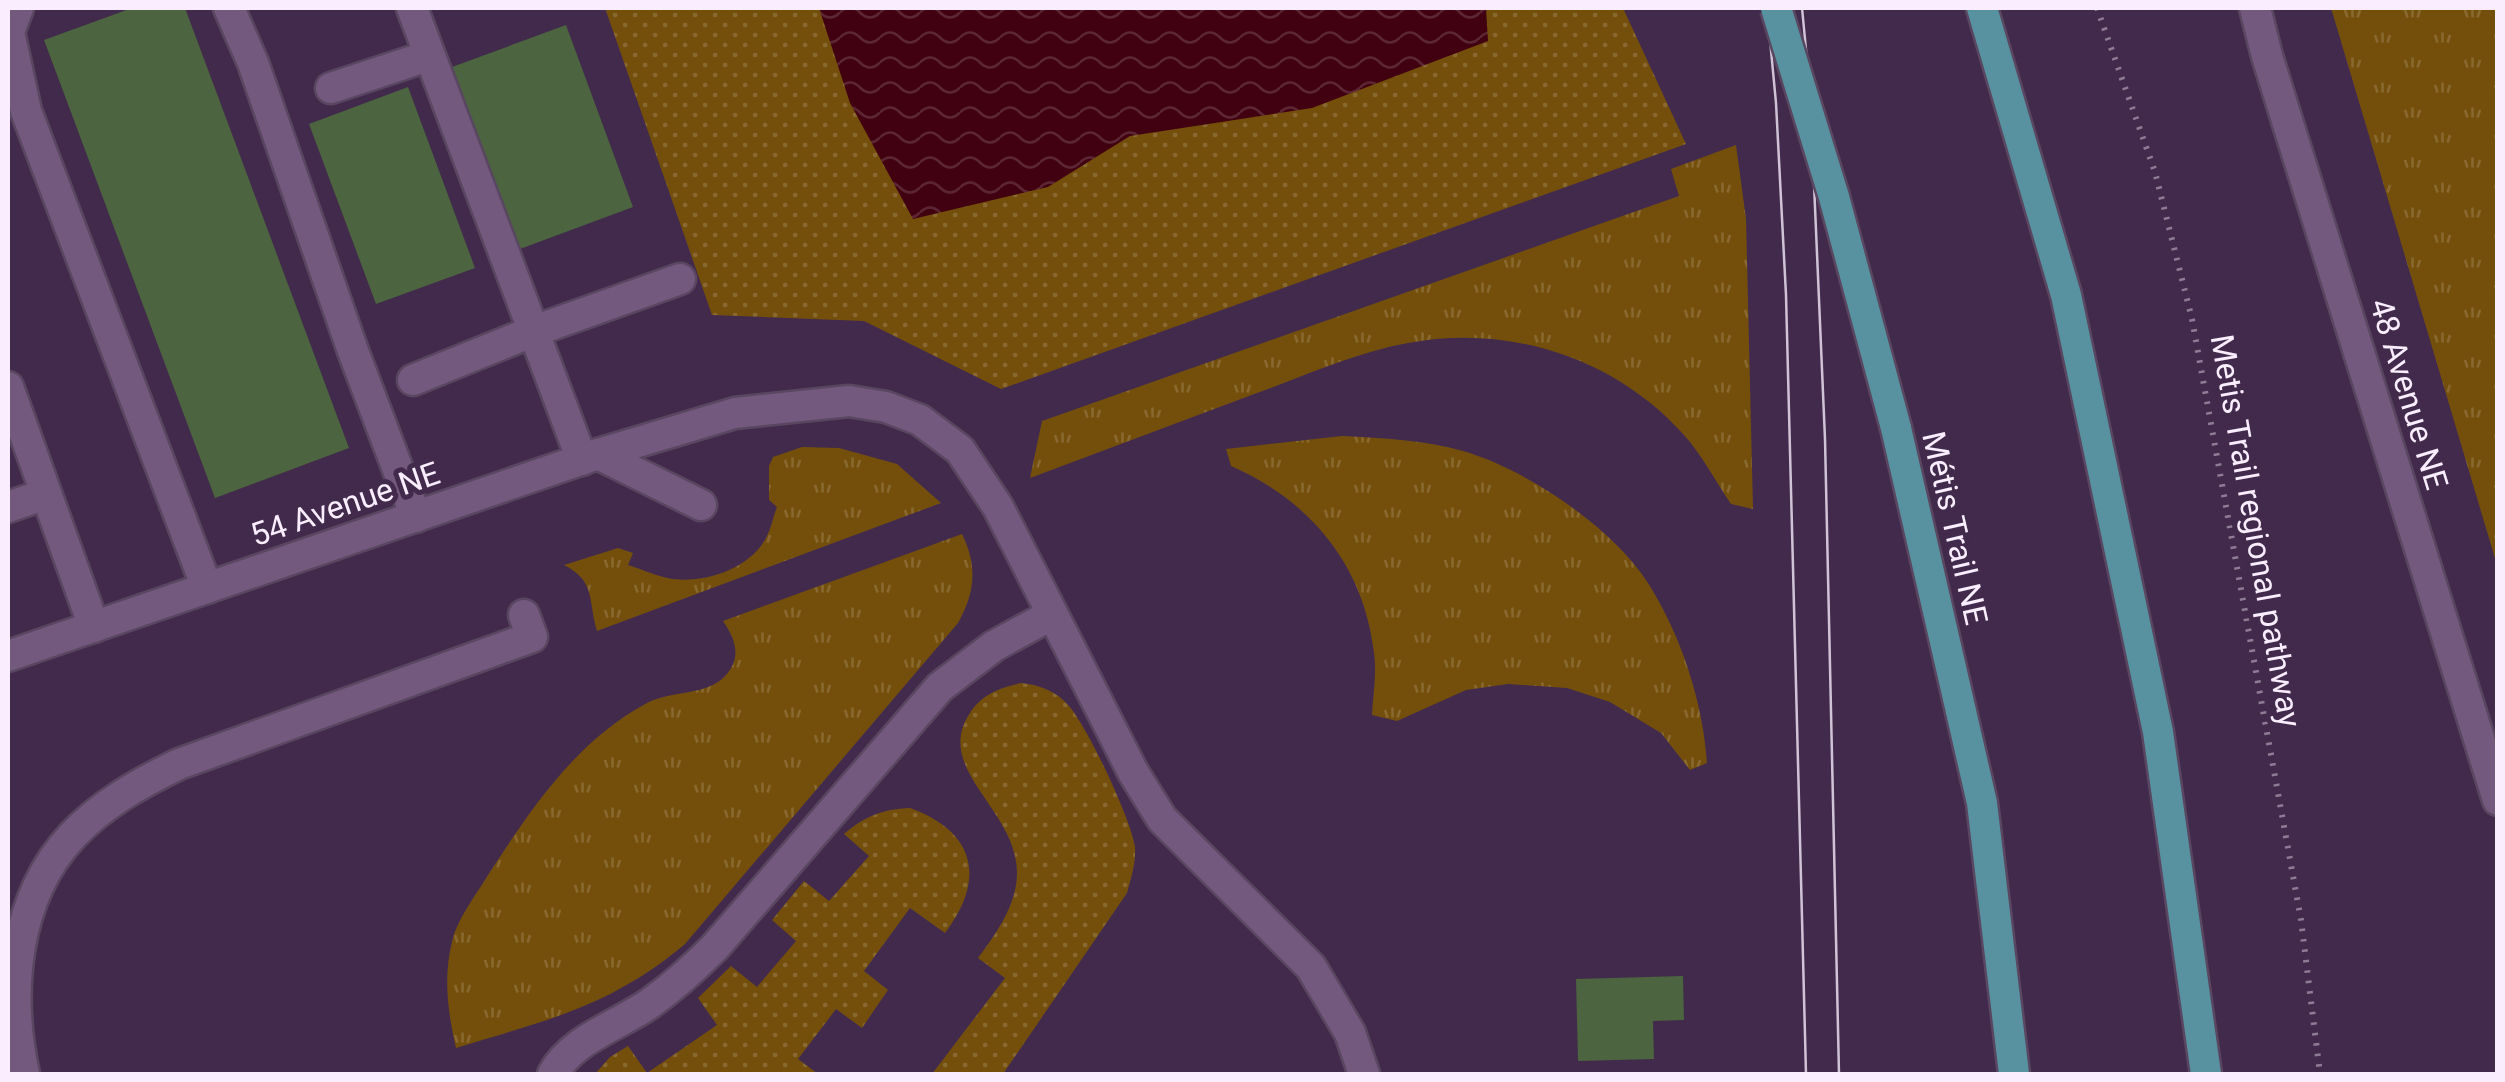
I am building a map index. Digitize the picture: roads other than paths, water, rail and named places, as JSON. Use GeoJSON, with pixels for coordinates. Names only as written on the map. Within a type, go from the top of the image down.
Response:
{"type":"FeatureCollection","features":[{"type":"Feature","properties":{"kind":"main road","name":"Métis Trail NE"},"geometry":{"type":"LineString","coordinates":[[1776,8],[1834,197],[1896,428],[1982,803],[2014,1074]]}},
{"type":"Feature","properties":{"kind":"main road"},"geometry":{"type":"LineString","coordinates":[[1982,8],[2066,295],[2158,732],[2206,1074]]}},
{"type":"Feature","properties":{"kind":"street"},"geometry":{"type":"LineString","coordinates":[[18,8],[10,32],[26,111],[108,318],[207,588]]}},
{"type":"Feature","properties":{"kind":"street"},"geometry":{"type":"LineString","coordinates":[[229,8],[416,517]]}},
{"type":"Feature","properties":{"kind":"street"},"geometry":{"type":"LineString","coordinates":[[412,8],[534,331],[590,457],[700,505]]}},
{"type":"Feature","properties":{"kind":"street","name":"48 Avenue NE"},"geometry":{"type":"LineString","coordinates":[[2255,8],[2498,800]]}},
{"type":"Feature","properties":{"kind":"street"},"geometry":{"type":"LineString","coordinates":[[331,88],[428,56]]}},
{"type":"Feature","properties":{"kind":"street"},"geometry":{"type":"LineString","coordinates":[[413,380],[534,331],[680,279]]}},
{"type":"Feature","properties":{"kind":"street"},"geometry":{"type":"LineString","coordinates":[[8,387],[94,627]]}},
{"type":"Feature","properties":{"kind":"street","name":"54 Avenue NE"},"geometry":{"type":"LineString","coordinates":[[8,656],[590,457],[735,413],[848,401],[886,406],[920,420],[960,450],[975,467],[1133,772],[1162,818],[1311,966],[1350,1033],[1364,1074]]}},
{"type":"Feature","properties":{"kind":"street"},"geometry":{"type":"LineString","coordinates":[[8,507],[46,494]]}},
{"type":"Feature","properties":{"kind":"street"},"geometry":{"type":"LineString","coordinates":[[24,1074],[15,1034],[13,990],[18,953],[29,912],[70,838],[105,806],[179,764],[532,637],[524,614]]}},
{"type":"Feature","properties":{"kind":"street"},"geometry":{"type":"LineString","coordinates":[[553,1074],[574,1049],[646,1006],[715,947],[940,687],[994,646],[1052,616]]}},
{"type":"Feature","properties":{"kind":"water"},"geometry":{"type":"Polygon","coordinates":[[[819,8],[1486,8],[1488,41],[1312,108],[1130,136],[1048,187],[913,219],[850,103],[819,8]]]}},
{"type":"Feature","properties":{"kind":"tram line"},"geometry":{"type":"LineString","coordinates":[[1767,8],[1786,295],[1806,1074]]}},
{"type":"Feature","properties":{"kind":"tram line"},"geometry":{"type":"LineString","coordinates":[[1802,8],[1810,91],[1825,439],[1839,1074]]}}]}
